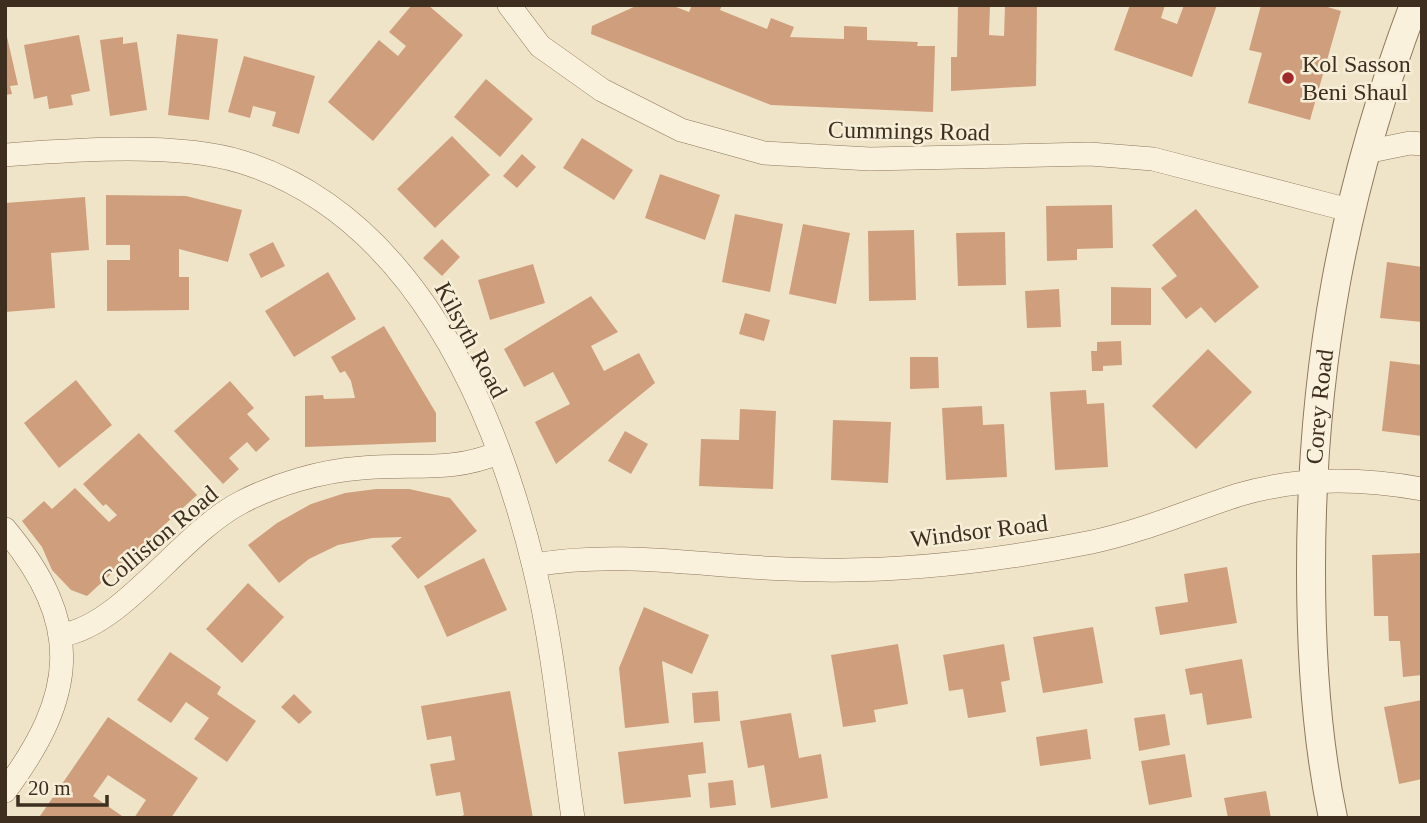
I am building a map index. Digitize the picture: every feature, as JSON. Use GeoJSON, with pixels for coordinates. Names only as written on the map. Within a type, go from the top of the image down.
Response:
{"type":"FeatureCollection","features":[{"type":"Feature","properties":{"kind":"street","name":"Cummings Road"},"geometry":{"type":"LineString","coordinates":[[509,5],[540,46],[602,90],[681,130],[765,153],[870,159],[1090,154],[1153,159],[1349,210]]}},
{"type":"Feature","properties":{"kind":"street","name":"Corey Road"},"geometry":{"type":"LineString","coordinates":[[1333,818],[1316,701],[1312,647],[1311,483],[1325,334],[1349,210],[1386,81],[1413,5]]}},
{"type":"Feature","properties":{"kind":"street"},"geometry":{"type":"LineString","coordinates":[[1366,152],[1410,143],[1422,144]]}},
{"type":"Feature","properties":{"kind":"street","name":"Kilsyth Road"},"geometry":{"type":"LineString","coordinates":[[5,155],[168,151],[206,154],[241,162],[310,193],[370,238],[419,295],[461,367],[498,453],[534,565],[573,818]]}},
{"type":"Feature","properties":{"kind":"street","name":"Colliston Road"},"geometry":{"type":"LineString","coordinates":[[62,635],[93,626],[215,519],[268,490],[330,473],[362,468],[439,468],[479,461],[498,453]]}},
{"type":"Feature","properties":{"kind":"street","name":"Windsor Road"},"geometry":{"type":"LineString","coordinates":[[534,565],[611,557],[845,570],[957,562],[1093,541],[1154,526],[1240,495],[1311,483],[1355,480],[1422,489]]}},
{"type":"Feature","properties":{"kind":"street"},"geometry":{"type":"LineString","coordinates":[[5,529],[36,574],[53,606],[62,635],[64,663],[60,689],[50,716],[31,753],[5,791]]}},
{"type":"Feature","properties":{"kind":"building"},"geometry":{"type":"Polygon","coordinates":[[[412,5],[428,5],[463,35],[373,141],[328,102],[379,40],[398,56],[406,46],[389,32],[412,5]]]}},
{"type":"Feature","properties":{"kind":"building"},"geometry":{"type":"Polygon","coordinates":[[[638,5],[671,5],[689,12],[692,5],[722,5],[720,10],[767,29],[771,18],[794,27],[790,37],[844,39],[844,26],[867,27],[867,40],[918,42],[917,46],[935,46],[933,112],[771,105],[591,34],[592,26],[638,5]]]}},
{"type":"Feature","properties":{"kind":"building"},"geometry":{"type":"Polygon","coordinates":[[[958,5],[990,6],[989,35],[1004,36],[1005,5],[1037,5],[1036,86],[951,91],[951,57],[957,57],[958,5]]]}},
{"type":"Feature","properties":{"kind":"building"},"geometry":{"type":"Polygon","coordinates":[[[1130,5],[1165,5],[1161,18],[1177,24],[1184,5],[1217,5],[1192,77],[1114,50],[1130,5]]]}},
{"type":"Feature","properties":{"kind":"building","name":"Kol Sasson Beni Shaul"},"geometry":{"type":"Polygon","coordinates":[[[1261,5],[1321,5],[1341,11],[1310,120],[1248,103],[1262,53],[1249,50],[1261,5]]]}},
{"type":"Feature","properties":{"kind":"building"},"geometry":{"type":"Polygon","coordinates":[[[5,28],[18,85],[10,86],[12,94],[5,95],[5,28]]]}},
{"type":"Feature","properties":{"kind":"building"},"geometry":{"type":"Polygon","coordinates":[[[177,34],[218,39],[209,120],[168,115],[177,34]]]}},
{"type":"Feature","properties":{"kind":"building"},"geometry":{"type":"Polygon","coordinates":[[[79,35],[90,91],[71,95],[73,105],[49,109],[47,96],[34,99],[24,45],[79,35]]]}},
{"type":"Feature","properties":{"kind":"building"},"geometry":{"type":"Polygon","coordinates":[[[123,37],[123,44],[137,42],[147,110],[110,116],[100,40],[123,37]]]}},
{"type":"Feature","properties":{"kind":"building"},"geometry":{"type":"Polygon","coordinates":[[[244,56],[315,76],[299,134],[272,126],[276,112],[253,106],[250,118],[228,112],[244,56]]]}},
{"type":"Feature","properties":{"kind":"building"},"geometry":{"type":"Polygon","coordinates":[[[486,79],[533,119],[500,157],[454,117],[486,79]]]}},
{"type":"Feature","properties":{"kind":"building"},"geometry":{"type":"Polygon","coordinates":[[[452,136],[490,175],[435,228],[397,189],[452,136]]]}},
{"type":"Feature","properties":{"kind":"building"},"geometry":{"type":"Polygon","coordinates":[[[582,138],[633,170],[614,200],[563,168],[582,138]]]}},
{"type":"Feature","properties":{"kind":"building"},"geometry":{"type":"Polygon","coordinates":[[[522,154],[536,167],[517,188],[503,176],[522,154]]]}},
{"type":"Feature","properties":{"kind":"building"},"geometry":{"type":"Polygon","coordinates":[[[660,174],[720,195],[705,240],[645,218],[660,174]]]}},
{"type":"Feature","properties":{"kind":"building"},"geometry":{"type":"Polygon","coordinates":[[[106,195],[186,196],[242,210],[228,262],[179,249],[179,277],[189,277],[189,310],[107,311],[107,260],[130,260],[130,245],[106,245],[106,195]]]}},
{"type":"Feature","properties":{"kind":"building"},"geometry":{"type":"Polygon","coordinates":[[[85,197],[89,250],[51,253],[55,308],[5,312],[5,203],[85,197]]]}},
{"type":"Feature","properties":{"kind":"building"},"geometry":{"type":"Polygon","coordinates":[[[1112,205],[1113,248],[1077,249],[1077,260],[1047,261],[1046,206],[1112,205]]]}},
{"type":"Feature","properties":{"kind":"building"},"geometry":{"type":"Polygon","coordinates":[[[1196,209],[1259,287],[1215,323],[1201,307],[1186,319],[1161,288],[1177,276],[1152,245],[1196,209]]]}},
{"type":"Feature","properties":{"kind":"building"},"geometry":{"type":"Polygon","coordinates":[[[735,214],[783,224],[770,292],[722,282],[735,214]]]}},
{"type":"Feature","properties":{"kind":"building"},"geometry":{"type":"Polygon","coordinates":[[[803,224],[850,233],[836,304],[789,294],[803,224]]]}},
{"type":"Feature","properties":{"kind":"building"},"geometry":{"type":"Polygon","coordinates":[[[914,230],[916,300],[869,301],[868,231],[914,230]]]}},
{"type":"Feature","properties":{"kind":"building"},"geometry":{"type":"Polygon","coordinates":[[[1005,232],[1006,285],[958,286],[956,233],[1005,232]]]}},
{"type":"Feature","properties":{"kind":"building"},"geometry":{"type":"Polygon","coordinates":[[[442,239],[460,257],[442,276],[423,258],[442,239]]]}},
{"type":"Feature","properties":{"kind":"building"},"geometry":{"type":"Polygon","coordinates":[[[273,242],[285,266],[261,278],[249,254],[273,242]]]}},
{"type":"Feature","properties":{"kind":"building"},"geometry":{"type":"Polygon","coordinates":[[[1387,262],[1422,267],[1422,322],[1380,318],[1387,262]]]}},
{"type":"Feature","properties":{"kind":"building"},"geometry":{"type":"Polygon","coordinates":[[[533,264],[545,303],[490,320],[478,280],[533,264]]]}},
{"type":"Feature","properties":{"kind":"building"},"geometry":{"type":"Polygon","coordinates":[[[328,272],[356,319],[294,357],[265,311],[328,272]]]}},
{"type":"Feature","properties":{"kind":"building"},"geometry":{"type":"Polygon","coordinates":[[[1111,287],[1151,288],[1151,325],[1111,325],[1111,287]]]}},
{"type":"Feature","properties":{"kind":"building"},"geometry":{"type":"Polygon","coordinates":[[[1059,289],[1061,327],[1027,328],[1025,291],[1059,289]]]}},
{"type":"Feature","properties":{"kind":"building"},"geometry":{"type":"Polygon","coordinates":[[[591,296],[618,332],[591,346],[604,371],[639,353],[655,383],[556,464],[535,422],[570,404],[553,372],[524,387],[504,349],[591,296]]]}},
{"type":"Feature","properties":{"kind":"building"},"geometry":{"type":"Polygon","coordinates":[[[745,313],[770,320],[764,341],[739,334],[745,313]]]}},
{"type":"Feature","properties":{"kind":"building"},"geometry":{"type":"Polygon","coordinates":[[[384,326],[436,413],[436,442],[305,447],[305,396],[323,395],[324,399],[355,398],[351,381],[345,371],[340,373],[331,357],[384,326]]]}},
{"type":"Feature","properties":{"kind":"building"},"geometry":{"type":"Polygon","coordinates":[[[1121,341],[1122,365],[1103,366],[1103,371],[1092,371],[1091,351],[1097,351],[1097,342],[1121,341]]]}},
{"type":"Feature","properties":{"kind":"building"},"geometry":{"type":"Polygon","coordinates":[[[1208,349],[1252,392],[1196,449],[1152,406],[1208,349]]]}},
{"type":"Feature","properties":{"kind":"building"},"geometry":{"type":"Polygon","coordinates":[[[910,357],[938,357],[939,388],[910,389],[910,357]]]}},
{"type":"Feature","properties":{"kind":"building"},"geometry":{"type":"Polygon","coordinates":[[[1390,361],[1422,365],[1422,436],[1382,431],[1390,361]]]}},
{"type":"Feature","properties":{"kind":"building"},"geometry":{"type":"Polygon","coordinates":[[[76,380],[112,425],[59,468],[24,423],[76,380]]]}},
{"type":"Feature","properties":{"kind":"building"},"geometry":{"type":"Polygon","coordinates":[[[230,381],[254,408],[247,414],[270,439],[256,452],[247,442],[229,458],[239,469],[223,484],[174,431],[230,381]]]}},
{"type":"Feature","properties":{"kind":"building"},"geometry":{"type":"Polygon","coordinates":[[[1086,390],[1087,404],[1104,403],[1108,467],[1055,470],[1050,392],[1086,390]]]}},
{"type":"Feature","properties":{"kind":"building"},"geometry":{"type":"Polygon","coordinates":[[[982,406],[983,425],[1004,424],[1007,477],[946,480],[942,408],[982,406]]]}},
{"type":"Feature","properties":{"kind":"building"},"geometry":{"type":"Polygon","coordinates":[[[740,409],[776,411],[773,489],[699,486],[701,439],[739,440],[740,409]]]}},
{"type":"Feature","properties":{"kind":"building"},"geometry":{"type":"Polygon","coordinates":[[[833,420],[891,422],[888,483],[831,480],[833,420]]]}},
{"type":"Feature","properties":{"kind":"building"},"geometry":{"type":"Polygon","coordinates":[[[625,431],[648,444],[631,474],[608,461],[625,431]]]}},
{"type":"Feature","properties":{"kind":"building"},"geometry":{"type":"Polygon","coordinates":[[[139,433],[197,495],[87,596],[71,590],[52,570],[42,547],[22,521],[44,501],[52,509],[75,488],[109,522],[117,515],[106,504],[103,506],[83,484],[139,433]]]}},
{"type":"Feature","properties":{"kind":"building"},"geometry":{"type":"Polygon","coordinates":[[[409,489],[450,498],[477,531],[418,579],[391,546],[402,537],[372,538],[338,545],[309,559],[279,583],[248,545],[277,523],[311,504],[345,493],[409,489]]]}},
{"type":"Feature","properties":{"kind":"building"},"geometry":{"type":"Polygon","coordinates":[[[1422,553],[1422,675],[1403,677],[1400,641],[1389,641],[1388,616],[1374,616],[1372,555],[1422,553]]]}},
{"type":"Feature","properties":{"kind":"building"},"geometry":{"type":"Polygon","coordinates":[[[484,558],[507,610],[447,637],[424,586],[484,558]]]}},
{"type":"Feature","properties":{"kind":"building"},"geometry":{"type":"Polygon","coordinates":[[[1227,567],[1237,623],[1160,635],[1155,607],[1188,602],[1184,574],[1227,567]]]}},
{"type":"Feature","properties":{"kind":"building"},"geometry":{"type":"Polygon","coordinates":[[[248,583],[284,617],[242,663],[206,629],[248,583]]]}},
{"type":"Feature","properties":{"kind":"building"},"geometry":{"type":"Polygon","coordinates":[[[644,607],[709,635],[692,674],[662,661],[669,723],[625,728],[619,668],[644,607]]]}},
{"type":"Feature","properties":{"kind":"building"},"geometry":{"type":"Polygon","coordinates":[[[1093,627],[1103,683],[1043,693],[1033,637],[1093,627]]]}},
{"type":"Feature","properties":{"kind":"building"},"geometry":{"type":"Polygon","coordinates":[[[898,644],[908,704],[874,710],[876,722],[843,727],[831,655],[898,644]]]}},
{"type":"Feature","properties":{"kind":"building"},"geometry":{"type":"Polygon","coordinates":[[[1004,644],[1010,680],[1001,682],[1006,712],[968,718],[963,689],[949,691],[943,655],[1004,644]]]}},
{"type":"Feature","properties":{"kind":"building"},"geometry":{"type":"Polygon","coordinates":[[[170,652],[221,687],[217,694],[256,721],[227,762],[194,739],[209,718],[186,702],[171,723],[137,700],[170,652]]]}},
{"type":"Feature","properties":{"kind":"building"},"geometry":{"type":"Polygon","coordinates":[[[1242,659],[1252,718],[1207,725],[1202,693],[1190,695],[1185,669],[1242,659]]]}},
{"type":"Feature","properties":{"kind":"building"},"geometry":{"type":"Polygon","coordinates":[[[510,691],[533,818],[457,818],[464,815],[460,792],[436,796],[430,764],[455,760],[451,736],[427,740],[421,706],[510,691]]]}},
{"type":"Feature","properties":{"kind":"building"},"geometry":{"type":"Polygon","coordinates":[[[718,691],[720,721],[694,723],[692,693],[718,691]]]}},
{"type":"Feature","properties":{"kind":"building"},"geometry":{"type":"Polygon","coordinates":[[[294,694],[312,712],[299,724],[281,707],[294,694]]]}},
{"type":"Feature","properties":{"kind":"building"},"geometry":{"type":"Polygon","coordinates":[[[1422,700],[1422,779],[1399,784],[1384,707],[1422,700]]]}},
{"type":"Feature","properties":{"kind":"building"},"geometry":{"type":"Polygon","coordinates":[[[791,713],[799,758],[821,754],[828,798],[771,808],[764,765],[748,768],[740,721],[791,713]]]}},
{"type":"Feature","properties":{"kind":"building"},"geometry":{"type":"Polygon","coordinates":[[[1165,714],[1170,745],[1139,751],[1134,718],[1165,714]]]}},
{"type":"Feature","properties":{"kind":"building"},"geometry":{"type":"Polygon","coordinates":[[[108,717],[198,778],[171,818],[134,818],[146,800],[108,775],[93,796],[125,818],[42,818],[40,816],[108,717]]]}},
{"type":"Feature","properties":{"kind":"building"},"geometry":{"type":"Polygon","coordinates":[[[1087,729],[1091,759],[1040,766],[1036,737],[1087,729]]]}},
{"type":"Feature","properties":{"kind":"building"},"geometry":{"type":"Polygon","coordinates":[[[703,742],[706,773],[688,775],[691,797],[624,804],[618,752],[703,742]]]}},
{"type":"Feature","properties":{"kind":"building"},"geometry":{"type":"Polygon","coordinates":[[[1185,754],[1192,797],[1149,805],[1141,761],[1185,754]]]}},
{"type":"Feature","properties":{"kind":"building"},"geometry":{"type":"Polygon","coordinates":[[[733,780],[736,805],[710,808],[708,783],[733,780]]]}},
{"type":"Feature","properties":{"kind":"building"},"geometry":{"type":"Polygon","coordinates":[[[1266,791],[1271,818],[1228,818],[1224,798],[1266,791]]]}},
{"type":"Feature","properties":{"kind":"place","name":"Kol Sasson Beni Shaul"},"geometry":{"type":"Point","coordinates":[1288,78]}}]}
